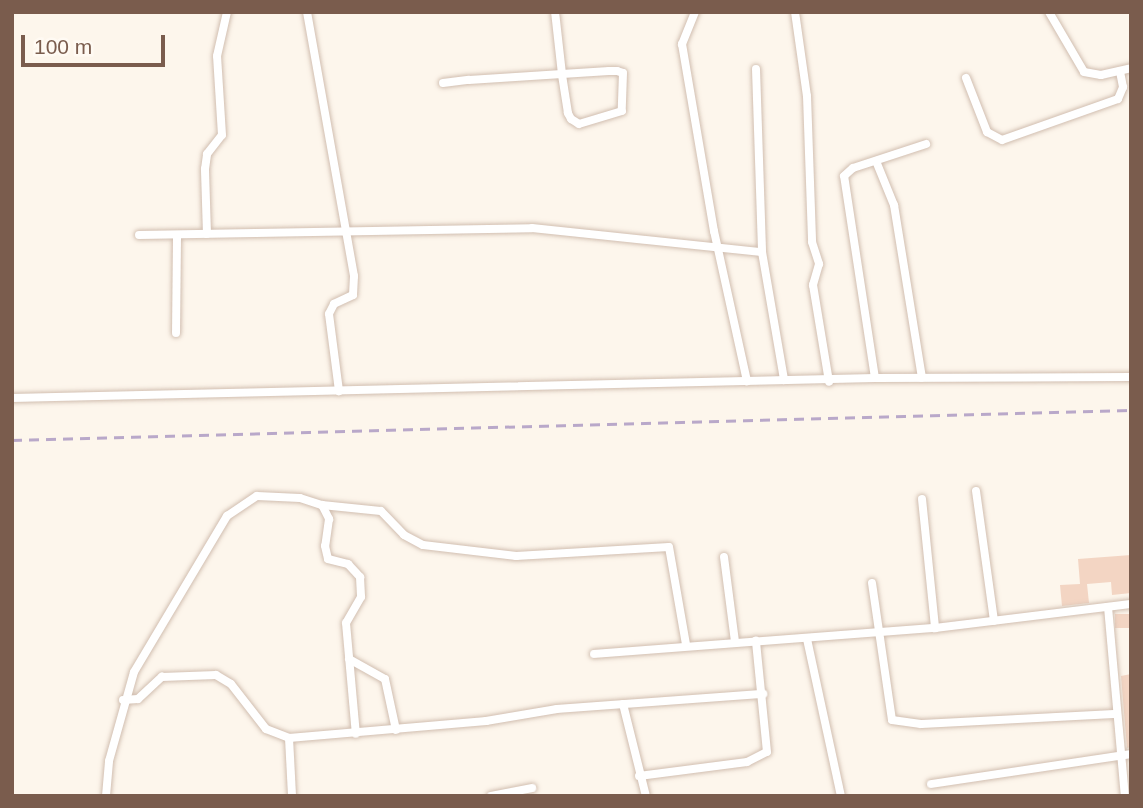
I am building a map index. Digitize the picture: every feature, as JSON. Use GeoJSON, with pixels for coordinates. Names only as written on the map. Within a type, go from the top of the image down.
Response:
{"type":"FeatureCollection","features":[{"type":"Feature","properties":{"kind":"street"},"geometry":{"type":"LineString","coordinates":[[207,234],[205,169],[207,154],[222,135],[217,56],[227,12]]}},
{"type":"Feature","properties":{"kind":"street"},"geometry":{"type":"LineString","coordinates":[[307,12],[355,287],[353,295],[334,304],[329,314],[340,391]]}},
{"type":"Feature","properties":{"kind":"street"},"geometry":{"type":"LineString","coordinates":[[443,83],[562,74],[623,73],[621,111],[575,123],[568,113],[562,74],[555,12]]}},
{"type":"Feature","properties":{"kind":"street"},"geometry":{"type":"LineString","coordinates":[[695,12],[682,44],[718,247],[747,381]]}},
{"type":"Feature","properties":{"kind":"street"},"geometry":{"type":"LineString","coordinates":[[795,12],[807,96],[812,242],[819,264],[813,285],[829,382]]}},
{"type":"Feature","properties":{"kind":"street"},"geometry":{"type":"LineString","coordinates":[[1049,12],[1084,72],[1101,75],[1131,68]]}},
{"type":"Feature","properties":{"kind":"street"},"geometry":{"type":"LineString","coordinates":[[756,69],[762,252],[784,380]]}},
{"type":"Feature","properties":{"kind":"street"},"geometry":{"type":"LineString","coordinates":[[966,78],[987,132],[1002,140],[1118,99],[1124,87],[1119,71]]}},
{"type":"Feature","properties":{"kind":"street"},"geometry":{"type":"LineString","coordinates":[[875,378],[844,176],[876,161],[926,144]]}},
{"type":"Feature","properties":{"kind":"street"},"geometry":{"type":"LineString","coordinates":[[876,161],[894,205],[922,378]]}},
{"type":"Feature","properties":{"kind":"street"},"geometry":{"type":"LineString","coordinates":[[139,235],[345,229],[532,228],[762,252]]}},
{"type":"Feature","properties":{"kind":"street"},"geometry":{"type":"LineString","coordinates":[[176,333],[177,235]]}},
{"type":"Feature","properties":{"kind":"street"},"geometry":{"type":"LineString","coordinates":[[12,398],[784,380],[829,382],[875,378],[1131,377]]}},
{"type":"Feature","properties":{"kind":"street"},"geometry":{"type":"LineString","coordinates":[[976,491],[994,621]]}},
{"type":"Feature","properties":{"kind":"street"},"geometry":{"type":"LineString","coordinates":[[106,796],[108,761],[123,700],[140,660],[236,506],[268,495],[322,505],[381,511],[404,535],[423,545],[516,556],[669,547],[686,644]]}},
{"type":"Feature","properties":{"kind":"street"},"geometry":{"type":"LineString","coordinates":[[922,499],[935,628]]}},
{"type":"Feature","properties":{"kind":"street"},"geometry":{"type":"LineString","coordinates":[[322,505],[329,519],[325,545],[328,559],[348,565],[360,577],[361,597],[346,616],[356,734]]}},
{"type":"Feature","properties":{"kind":"street"},"geometry":{"type":"LineString","coordinates":[[724,558],[735,642]]}},
{"type":"Feature","properties":{"kind":"street"},"geometry":{"type":"LineString","coordinates":[[872,583],[888,712],[901,724],[1115,714]]}},
{"type":"Feature","properties":{"kind":"street"},"geometry":{"type":"LineString","coordinates":[[594,654],[686,644],[807,639],[935,628],[1131,604]]}},
{"type":"Feature","properties":{"kind":"street"},"geometry":{"type":"LineString","coordinates":[[1108,607],[1115,714],[1126,755],[1125,796]]}},
{"type":"Feature","properties":{"kind":"street"},"geometry":{"type":"LineString","coordinates":[[807,639],[841,796]]}},
{"type":"Feature","properties":{"kind":"street"},"geometry":{"type":"LineString","coordinates":[[639,776],[760,758],[767,752],[756,641]]}},
{"type":"Feature","properties":{"kind":"street"},"geometry":{"type":"LineString","coordinates":[[349,659],[385,680],[396,730]]}},
{"type":"Feature","properties":{"kind":"street"},"geometry":{"type":"LineString","coordinates":[[123,700],[138,699],[162,677],[216,675],[231,684],[266,729],[289,737],[356,734],[623,704],[763,694]]}},
{"type":"Feature","properties":{"kind":"street"},"geometry":{"type":"LineString","coordinates":[[623,704],[646,796]]}},
{"type":"Feature","properties":{"kind":"street"},"geometry":{"type":"LineString","coordinates":[[289,737],[292,796]]}},
{"type":"Feature","properties":{"kind":"street"},"geometry":{"type":"LineString","coordinates":[[931,784],[1126,755]]}},
{"type":"Feature","properties":{"kind":"street"},"geometry":{"type":"LineString","coordinates":[[491,796],[532,788]]}},
{"type":"Feature","properties":{"kind":"building"},"geometry":{"type":"Polygon","coordinates":[[[1131,555],[1131,593],[1112,595],[1111,582],[1087,584],[1089,603],[1062,606],[1060,585],[1080,584],[1078,559],[1131,555]]]}},
{"type":"Feature","properties":{"kind":"building"},"geometry":{"type":"Polygon","coordinates":[[[1115,614],[1131,614],[1131,628],[1115,628],[1115,614]]]}},
{"type":"Feature","properties":{"kind":"building"},"geometry":{"type":"Polygon","coordinates":[[[1131,674],[1131,747],[1127,748],[1121,676],[1131,674]]]}},
{"type":"Feature","properties":{"kind":"railway"},"geometry":{"type":"LineString","coordinates":[[12,440],[1131,410]]}}]}
